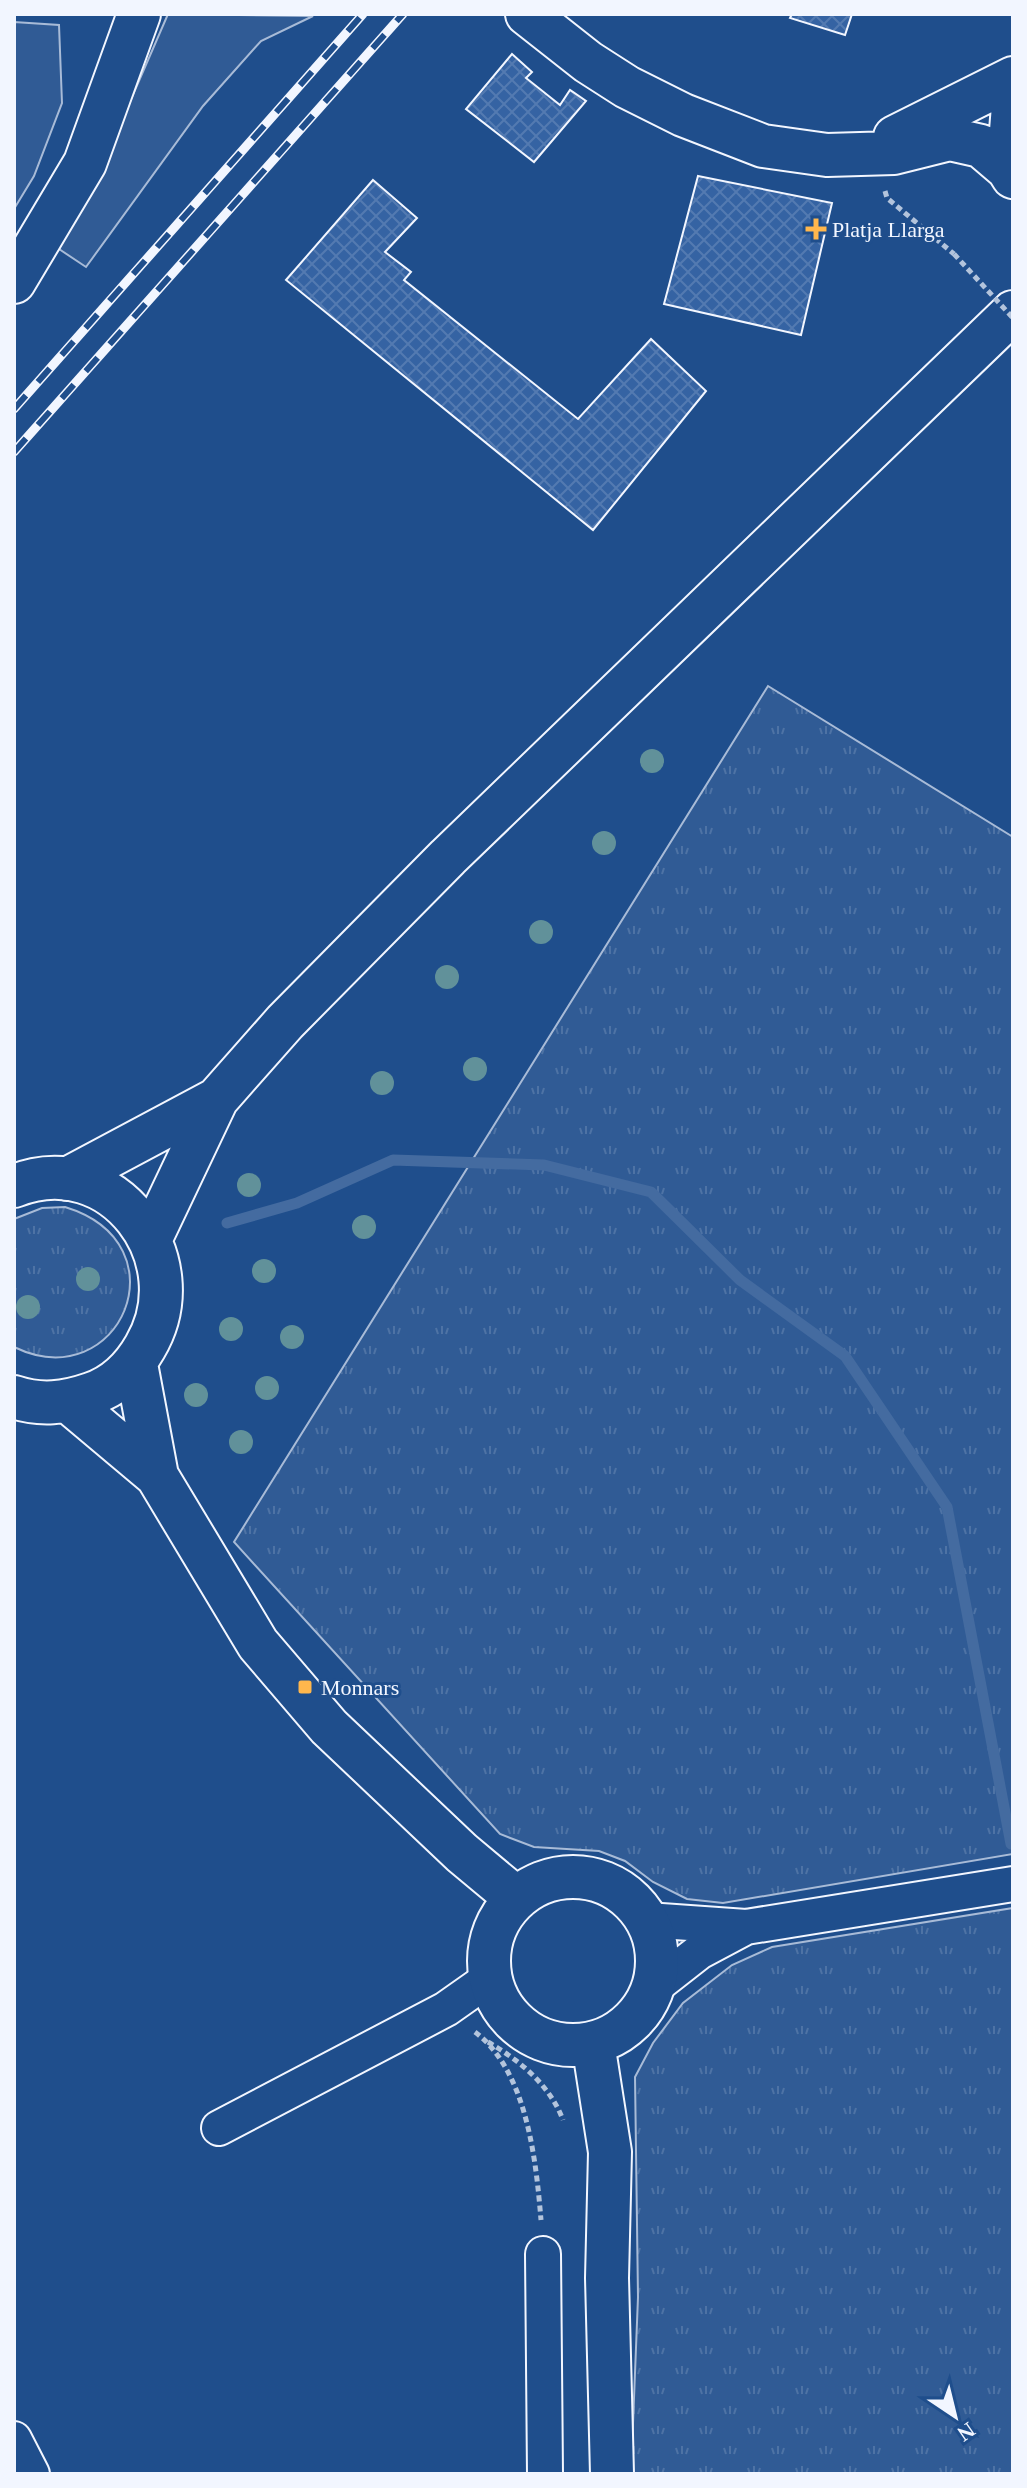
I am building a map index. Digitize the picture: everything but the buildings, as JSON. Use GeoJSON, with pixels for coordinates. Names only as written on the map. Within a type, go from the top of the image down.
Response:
{"type":"FeatureCollection","features":[{"type":"Feature","properties":{"kind":"street"},"geometry":{"type":"LineString","coordinates":[[14,282],[85,163],[139,14]]}},
{"type":"Feature","properties":{"kind":"street"},"geometry":{"type":"LineString","coordinates":[[527,14],[588,62],[683,115],[763,146],[827,155],[874,151],[894,153],[950,139],[981,146],[1011,173]]}},
{"type":"Feature","properties":{"kind":"street"},"geometry":{"type":"LineString","coordinates":[[874,151],[907,129],[1013,78]]}},
{"type":"Feature","properties":{"kind":"street"},"geometry":{"type":"LineString","coordinates":[[1011,173],[1013,106]]}},
{"type":"Feature","properties":{"kind":"street"},"geometry":{"type":"LineString","coordinates":[[151,1238],[217,1099],[285,1022],[448,857],[1013,315]]}},
{"type":"Feature","properties":{"kind":"street"},"geometry":{"type":"LineString","coordinates":[[67,1179],[217,1099]]}},
{"type":"Feature","properties":{"kind":"street"},"geometry":{"type":"LineString","coordinates":[[14,1186],[30,1179],[67,1179],[100,1188],[126,1206],[151,1238],[163,1282],[157,1328],[136,1364],[105,1389],[69,1402],[17,1400]]}},
{"type":"Feature","properties":{"kind":"street"},"geometry":{"type":"LineString","coordinates":[[136,1364],[157,1476]]}},
{"type":"Feature","properties":{"kind":"street"},"geometry":{"type":"LineString","coordinates":[[69,1402],[157,1476],[258,1644],[329,1727],[462,1853],[516,1898]]}},
{"type":"Feature","properties":{"kind":"street"},"geometry":{"type":"LineString","coordinates":[[562,1877],[587,1877],[612,1885],[632,1900],[647,1920],[656,1942],[658,1965],[653,1988],[640,2012],[619,2031],[593,2043],[566,2045],[540,2039],[517,2025],[500,2004],[490,1978],[488,1956],[492,1935],[502,1914],[516,1898],[537,1883],[562,1877]]}},
{"type":"Feature","properties":{"kind":"street"},"geometry":{"type":"LineString","coordinates":[[647,1920],[746,1927],[1013,1884]]}},
{"type":"Feature","properties":{"kind":"street"},"geometry":{"type":"LineString","coordinates":[[653,1988],[699,1952],[746,1927]]}},
{"type":"Feature","properties":{"kind":"street"},"geometry":{"type":"LineString","coordinates":[[219,2128],[446,2009],[490,1978]]}},
{"type":"Feature","properties":{"kind":"street"},"geometry":{"type":"LineString","coordinates":[[593,2043],[610,2152],[607,2278],[612,2474]]}},
{"type":"Feature","properties":{"kind":"street"},"geometry":{"type":"LineString","coordinates":[[543,2254],[545,2474]]}},
{"type":"Feature","properties":{"kind":"street"},"geometry":{"type":"LineString","coordinates":[[14,2439],[32,2474]]}},
{"type":"Feature","properties":{"kind":"path"},"geometry":{"type":"LineString","coordinates":[[874,151],[887,198],[954,254],[1013,315]]}},
{"type":"Feature","properties":{"kind":"path"},"geometry":{"type":"LineString","coordinates":[[446,2009],[488,2042],[523,2104],[536,2155],[543,2254]]}},
{"type":"Feature","properties":{"kind":"green space"},"geometry":{"type":"Polygon","coordinates":[[[768,686],[1013,837],[1013,1854],[723,1903],[687,1899],[653,1882],[625,1861],[599,1851],[534,1847],[500,1834],[234,1542],[768,686]]]}},
{"type":"Feature","properties":{"kind":"green space"},"geometry":{"type":"Polygon","coordinates":[[[65,1207],[102,1226],[123,1252],[130,1281],[125,1310],[109,1335],[84,1352],[52,1357],[14,1347],[14,1219],[42,1208],[65,1207]]]}},
{"type":"Feature","properties":{"kind":"green space"},"geometry":{"type":"Polygon","coordinates":[[[1013,1908],[1013,2474],[631,2474],[638,2297],[635,2077],[653,2043],[683,2003],[732,1965],[772,1947],[1013,1908]]]}},
{"type":"Feature","properties":{"kind":"shaded area"},"geometry":{"type":"Polygon","coordinates":[[[168,14],[313,16],[261,41],[203,106],[86,267],[59,249],[102,166],[168,14]]]}},
{"type":"Feature","properties":{"kind":"shaded area"},"geometry":{"type":"Polygon","coordinates":[[[14,22],[59,25],[62,103],[34,176],[14,209],[14,22]]]}},
{"type":"Feature","properties":{"kind":"waterway"},"geometry":{"type":"LineString","coordinates":[[227,1223],[297,1203],[393,1160],[544,1165],[651,1192],[740,1280],[845,1356],[947,1507],[1011,1844]]}},
{"type":"Feature","properties":{"kind":"railway"},"geometry":{"type":"LineString","coordinates":[[14,409],[363,14]]}},
{"type":"Feature","properties":{"kind":"railway"},"geometry":{"type":"LineString","coordinates":[[14,452],[403,14]]}},
{"type":"Feature","properties":{"kind":"place","name":"Platja Llarga"},"geometry":{"type":"Point","coordinates":[816,229]}},
{"type":"Feature","properties":{"kind":"place","name":"Monnars"},"geometry":{"type":"Point","coordinates":[305,1687]}}]}
